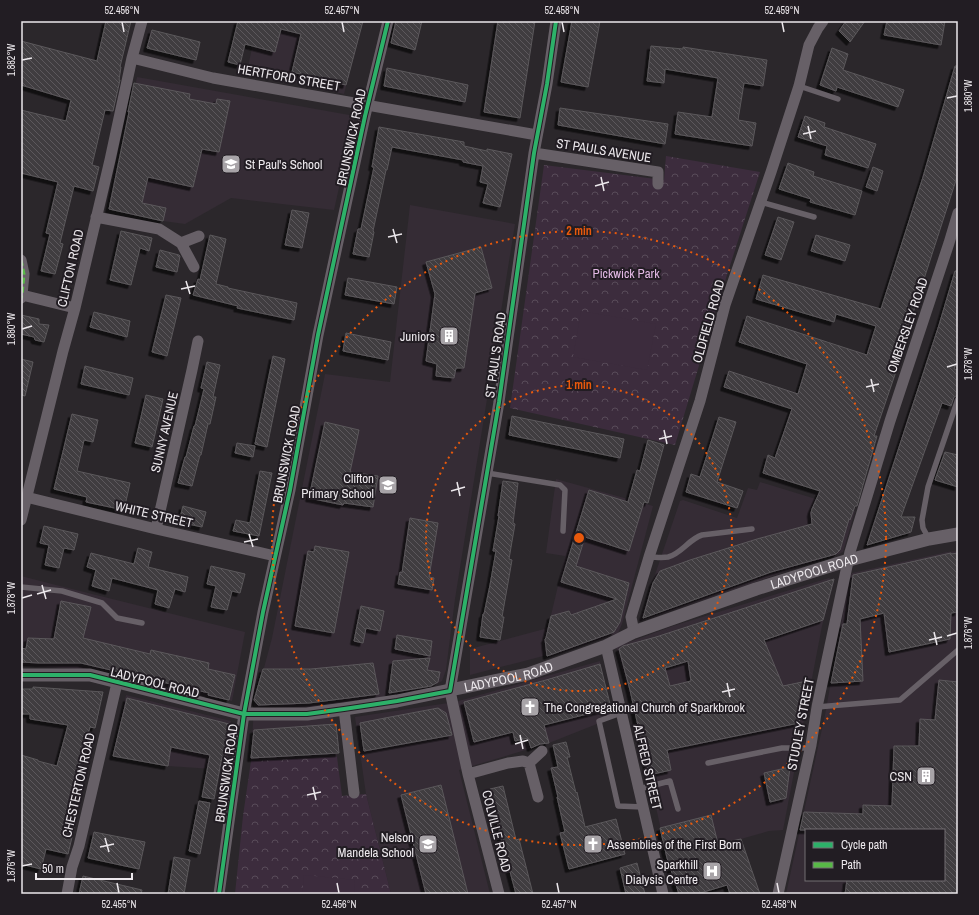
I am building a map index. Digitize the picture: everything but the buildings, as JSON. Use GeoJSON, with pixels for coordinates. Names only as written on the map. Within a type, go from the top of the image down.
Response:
{"type":"FeatureCollection","features":[{"type":"Feature","properties":{"kind":"street","name":"CLIFTON ROAD"},"geometry":{"type":"LineString","coordinates":[[21,520],[75,308],[132,58],[142,21]]}},
{"type":"Feature","properties":{"kind":"street","name":"BRUNSWICK ROAD"},"geometry":{"type":"LineString","coordinates":[[219,894],[244,714],[263,612],[290,490],[318,335],[388,21]]}},
{"type":"Feature","properties":{"kind":"street","name":"ST PAUL'S ROAD"},"geometry":{"type":"LineString","coordinates":[[450,690],[499,402],[534,153],[547,84],[556,21]]}},
{"type":"Feature","properties":{"kind":"street","name":"OLDFIELD ROAD"},"geometry":{"type":"LineString","coordinates":[[634,632],[631,618],[649,557],[700,401],[725,305],[799,86],[808,45],[823,21]]}},
{"type":"Feature","properties":{"kind":"street","name":"HERTFORD STREET"},"geometry":{"type":"LineString","coordinates":[[132,58],[213,78],[537,135]]}},
{"type":"Feature","properties":{"kind":"street","name":"ST PAULS AVENUE"},"geometry":{"type":"LineString","coordinates":[[534,153],[658,172],[658,184]]}},
{"type":"Feature","properties":{"kind":"street","name":"OMBERSLEY ROAD"},"geometry":{"type":"LineString","coordinates":[[849,560],[862,511],[890,421],[958,213]]}},
{"type":"Feature","properties":{"kind":"street"},"geometry":{"type":"LineString","coordinates":[[96,217],[159,229],[181,242],[194,267]]}},
{"type":"Feature","properties":{"kind":"street"},"geometry":{"type":"LineString","coordinates":[[181,242],[199,236]]}},
{"type":"Feature","properties":{"kind":"street"},"geometry":{"type":"LineString","coordinates":[[21,260],[24,274],[22,297],[75,308]]}},
{"type":"Feature","properties":{"kind":"street","name":"SUNNY AVENUE"},"geometry":{"type":"LineString","coordinates":[[156,529],[198,341]]}},
{"type":"Feature","properties":{"kind":"street","name":"WHITE STREET"},"geometry":{"type":"LineString","coordinates":[[26,497],[275,556]]}},
{"type":"Feature","properties":{"kind":"street","name":"LADYPOOL ROAD"},"geometry":{"type":"LineString","coordinates":[[21,675],[90,676],[244,714],[307,714],[344,709],[397,701],[528,674],[606,646],[634,632],[756,588],[849,560],[930,539],[958,534]]}},
{"type":"Feature","properties":{"kind":"street","name":"STUDLEY STREET"},"geometry":{"type":"LineString","coordinates":[[778,894],[849,560]]}},
{"type":"Feature","properties":{"kind":"street","name":"ALFRED STREET"},"geometry":{"type":"LineString","coordinates":[[606,646],[663,894]]}},
{"type":"Feature","properties":{"kind":"street","name":"CHESTERTON ROAD"},"geometry":{"type":"LineString","coordinates":[[68,894],[72,867],[117,683]]}},
{"type":"Feature","properties":{"kind":"street","name":"COLVILLE ROAD"},"geometry":{"type":"LineString","coordinates":[[450,690],[468,774],[499,894]]}},
{"type":"Feature","properties":{"kind":"street"},"geometry":{"type":"LineString","coordinates":[[344,709],[354,793]]}},
{"type":"Feature","properties":{"kind":"street"},"geometry":{"type":"LineString","coordinates":[[529,763],[542,750]]}},
{"type":"Feature","properties":{"kind":"street"},"geometry":{"type":"LineString","coordinates":[[468,774],[508,763],[523,761],[529,763]]}},
{"type":"Feature","properties":{"kind":"street"},"geometry":{"type":"LineString","coordinates":[[529,763],[538,797]]}},
{"type":"Feature","properties":{"kind":"lane"},"geometry":{"type":"LineString","coordinates":[[799,86],[838,99]]}},
{"type":"Feature","properties":{"kind":"lane"},"geometry":{"type":"LineString","coordinates":[[761,202],[814,217]]}},
{"type":"Feature","properties":{"kind":"lane"},"geometry":{"type":"LineString","coordinates":[[930,539],[923,528],[922,520],[928,487],[958,399]]}},
{"type":"Feature","properties":{"kind":"lane"},"geometry":{"type":"LineString","coordinates":[[487,473],[560,485],[565,490],[563,531]]}},
{"type":"Feature","properties":{"kind":"lane"},"geometry":{"type":"LineString","coordinates":[[649,557],[668,557],[675,554],[696,537],[702,535],[752,529]]}},
{"type":"Feature","properties":{"kind":"lane"},"geometry":{"type":"LineString","coordinates":[[21,587],[62,591],[102,603],[117,618],[142,623]]}},
{"type":"Feature","properties":{"kind":"lane"},"geometry":{"type":"LineString","coordinates":[[817,707],[900,700],[958,650]]}},
{"type":"Feature","properties":{"kind":"lane"},"geometry":{"type":"LineString","coordinates":[[621,713],[599,721],[616,798],[618,806],[643,807]]}},
{"type":"Feature","properties":{"kind":"lane"},"geometry":{"type":"LineString","coordinates":[[708,763],[782,748],[810,748]]}},
{"type":"Feature","properties":{"kind":"lane"},"geometry":{"type":"LineString","coordinates":[[639,789],[670,781],[678,809]]}},
{"type":"Feature","properties":{"kind":"shaded area"},"geometry":{"type":"Polygon","coordinates":[[[258,21],[363,21],[344,94],[247,71],[258,21]]]}},
{"type":"Feature","properties":{"kind":"shaded area","name":"St Paul's School"},"geometry":{"type":"Polygon","coordinates":[[[137,77],[355,116],[334,210],[231,198],[185,224],[163,221],[109,209],[137,77]]]}},
{"type":"Feature","properties":{"kind":"shaded area","name":"Clifton Primary School"},"geometry":{"type":"Polygon","coordinates":[[[410,205],[515,224],[455,599],[446,670],[442,681],[428,689],[332,705],[337,757],[251,761],[254,705],[272,638],[325,374],[390,382],[410,205]]]}},
{"type":"Feature","properties":{"kind":"shaded area"},"geometry":{"type":"Polygon","coordinates":[[[556,479],[653,506],[622,624],[618,633],[550,657],[547,655],[470,675],[470,649],[548,628],[565,556],[546,553],[556,479]]]}},
{"type":"Feature","properties":{"kind":"shaded area"},"geometry":{"type":"Polygon","coordinates":[[[760,482],[855,511],[843,552],[639,622],[680,501],[683,500],[737,518],[748,488],[757,490],[760,482]]]}},
{"type":"Feature","properties":{"kind":"shaded area"},"geometry":{"type":"Polygon","coordinates":[[[958,551],[958,894],[786,894],[825,715],[849,580],[852,573],[947,552],[958,551]]]}},
{"type":"Feature","properties":{"kind":"shaded area"},"geometry":{"type":"Polygon","coordinates":[[[21,576],[245,632],[232,701],[89,670],[21,665],[21,576]]]}},
{"type":"Feature","properties":{"kind":"shaded area"},"geometry":{"type":"Polygon","coordinates":[[[829,578],[834,582],[822,626],[783,830],[769,831],[741,839],[757,887],[730,894],[726,885],[697,894],[679,894],[667,857],[637,722],[616,647],[673,626],[829,578]]]}},
{"type":"Feature","properties":{"kind":"shaded area"},"geometry":{"type":"Polygon","coordinates":[[[600,661],[612,718],[549,743],[459,770],[490,894],[391,894],[366,794],[355,717],[455,702],[600,661]]]}},
{"type":"Feature","properties":{"kind":"shaded area"},"geometry":{"type":"Polygon","coordinates":[[[126,695],[231,721],[227,770],[168,766],[113,756],[126,695]]]}},
{"type":"Feature","properties":{"kind":"green space","name":"Pickwick Park"},"geometry":{"type":"Polygon","coordinates":[[[666,156],[760,172],[717,306],[675,445],[510,408],[544,165],[664,180],[666,156]]]}},
{"type":"Feature","properties":{"kind":"green space"},"geometry":{"type":"Polygon","coordinates":[[[581,311],[656,324],[647,370],[573,357],[581,311]]]}},
{"type":"Feature","properties":{"kind":"green space"},"geometry":{"type":"Polygon","coordinates":[[[337,757],[342,796],[366,794],[391,894],[235,894],[243,816],[251,761],[337,757]]]}},
{"type":"Feature","properties":{"kind":"green space"},"geometry":{"type":"Polygon","coordinates":[[[304,875],[355,880],[354,894],[302,894],[304,875]]]}},
{"type":"Feature","properties":{"kind":"marked path"},"geometry":{"type":"LineString","coordinates":[[21,260],[24,274],[21,298]]}},
{"type":"Feature","properties":{"kind":"cycle path"},"geometry":{"type":"LineString","coordinates":[[219,894],[244,714],[263,612],[290,490],[318,335],[365,116],[388,21]]}},
{"type":"Feature","properties":{"kind":"cycle path"},"geometry":{"type":"LineString","coordinates":[[21,675],[90,675],[244,714],[307,714],[397,701],[450,691],[499,402],[534,153],[547,84],[556,21]]}},
{"type":"Feature","properties":{"kind":"place","name":"St Paul's School"},"geometry":{"type":"Point","coordinates":[231,164]}},
{"type":"Feature","properties":{"kind":"place","name":"Juniors"},"geometry":{"type":"Point","coordinates":[449,336]}},
{"type":"Feature","properties":{"kind":"place","name":"Clifton Primary School"},"geometry":{"type":"Point","coordinates":[388,485]}},
{"type":"Feature","properties":{"kind":"place","name":"The Congregational Church of Sparkbrook"},"geometry":{"type":"Point","coordinates":[530,707]}},
{"type":"Feature","properties":{"kind":"place","name":"CSN"},"geometry":{"type":"Point","coordinates":[926,776]}},
{"type":"Feature","properties":{"kind":"place","name":"Nelson Mandela School"},"geometry":{"type":"Point","coordinates":[428,844]}},
{"type":"Feature","properties":{"kind":"place","name":"Assemblies of the First Born"},"geometry":{"type":"Point","coordinates":[593,844]}},
{"type":"Feature","properties":{"kind":"place","name":"Sparkhill Dialysis Centre"},"geometry":{"type":"Point","coordinates":[712,871]}}]}
